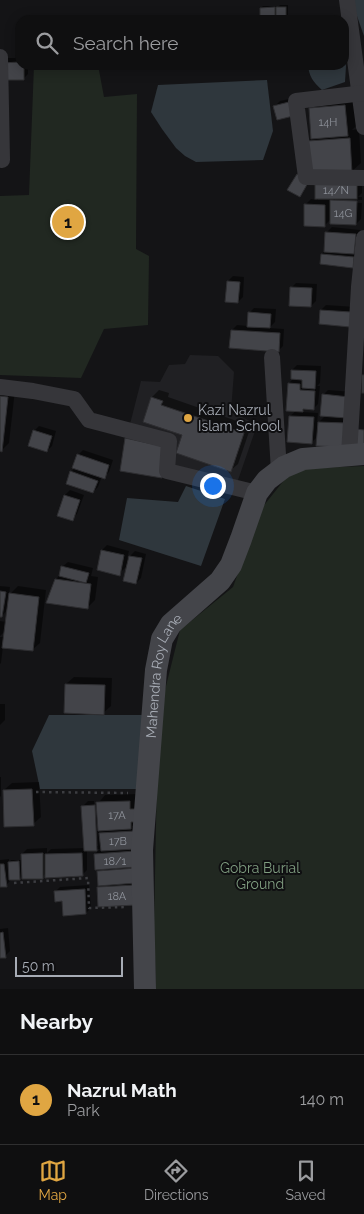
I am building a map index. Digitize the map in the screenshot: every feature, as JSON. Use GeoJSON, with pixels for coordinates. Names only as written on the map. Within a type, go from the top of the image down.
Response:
{"type":"FeatureCollection","features":[{"type":"Feature","properties":{"kind":"street"},"geometry":{"type":"LineString","coordinates":[[347,0],[362,94],[364,127]]}},
{"type":"Feature","properties":{"kind":"street"},"geometry":{"type":"LineString","coordinates":[[0,57],[2,160]]}},
{"type":"Feature","properties":{"kind":"street"},"geometry":{"type":"LineString","coordinates":[[362,94],[296,101],[306,177],[364,178]]}},
{"type":"Feature","properties":{"kind":"street","name":"Mahendra Roy Lane"},"geometry":{"type":"LineString","coordinates":[[145,989],[142,850],[156,670],[162,639],[171,624],[220,581],[231,565],[256,494],[267,480],[284,467],[303,459],[356,455],[364,238]]}},
{"type":"Feature","properties":{"kind":"street"},"geometry":{"type":"LineString","coordinates":[[272,357],[278,471]]}},
{"type":"Feature","properties":{"kind":"street"},"geometry":{"type":"LineString","coordinates":[[0,387],[33,390],[74,399],[89,420],[170,442],[168,471],[256,494]]}},
{"type":"Feature","properties":{"kind":"path"},"geometry":{"type":"LineString","coordinates":[[36,792],[146,793]]}},
{"type":"Feature","properties":{"kind":"path"},"geometry":{"type":"LineString","coordinates":[[14,883],[88,878],[89,908],[142,907]]}},
{"type":"Feature","properties":{"kind":"shaded area"},"geometry":{"type":"Polygon","coordinates":[[[352,0],[364,0],[364,36],[352,2],[352,0]]]}},
{"type":"Feature","properties":{"kind":"shaded area"},"geometry":{"type":"Polygon","coordinates":[[[309,70],[346,70],[345,82],[322,90],[312,79],[309,70]]]}},
{"type":"Feature","properties":{"kind":"shaded area"},"geometry":{"type":"Polygon","coordinates":[[[267,80],[273,131],[263,160],[196,162],[176,148],[151,112],[158,85],[267,80]]]}},
{"type":"Feature","properties":{"kind":"shaded area","name":"Kazi Nazrul Islam School"},"geometry":{"type":"Polygon","coordinates":[[[190,355],[218,356],[234,372],[231,411],[257,425],[237,483],[173,468],[129,428],[141,381],[160,382],[169,365],[185,364],[190,355]]]}},
{"type":"Feature","properties":{"kind":"shaded area"},"geometry":{"type":"Polygon","coordinates":[[[186,486],[225,499],[201,566],[119,540],[127,498],[178,502],[186,486]]]}},
{"type":"Feature","properties":{"kind":"shaded area"},"geometry":{"type":"Polygon","coordinates":[[[49,715],[145,715],[137,789],[40,789],[32,751],[49,715]]]}},
{"type":"Feature","properties":{"kind":"green space"},"geometry":{"type":"Polygon","coordinates":[[[34,70],[99,70],[104,97],[137,94],[136,249],[149,256],[148,325],[104,329],[81,378],[0,375],[0,196],[29,195],[34,70]]]}},
{"type":"Feature","properties":{"kind":"green space","name":"Gobra Burial Ground"},"geometry":{"type":"Polygon","coordinates":[[[364,466],[364,989],[156,989],[154,925],[157,776],[165,690],[180,630],[233,587],[261,509],[293,469],[364,466]]]}},
{"type":"Feature","properties":{"kind":"building"},"geometry":{"type":"Polygon","coordinates":[[[275,7],[275,15],[260,15],[260,8],[275,7]]]}},
{"type":"Feature","properties":{"kind":"building"},"geometry":{"type":"Polygon","coordinates":[[[276,7],[286,7],[286,15],[276,15],[276,7]]]}},
{"type":"Feature","properties":{"kind":"building"},"geometry":{"type":"Polygon","coordinates":[[[15,62],[15,70],[24,70],[24,80],[2,80],[1,63],[15,62]]]}},
{"type":"Feature","properties":{"kind":"building"},"geometry":{"type":"Polygon","coordinates":[[[293,101],[297,115],[277,120],[273,106],[293,101]]]}},
{"type":"Feature","properties":{"kind":"building"},"geometry":{"type":"Polygon","coordinates":[[[345,105],[348,136],[311,139],[309,108],[345,105]]]}},
{"type":"Feature","properties":{"kind":"building"},"geometry":{"type":"Polygon","coordinates":[[[350,138],[352,173],[310,173],[308,141],[350,138]]]}},
{"type":"Feature","properties":{"kind":"building"},"geometry":{"type":"Polygon","coordinates":[[[297,174],[309,181],[300,197],[287,190],[297,174]]]}},
{"type":"Feature","properties":{"kind":"building"},"geometry":{"type":"Polygon","coordinates":[[[315,181],[357,181],[357,199],[315,199],[315,181]]]}},
{"type":"Feature","properties":{"kind":"building"},"geometry":{"type":"Polygon","coordinates":[[[330,200],[357,201],[356,225],[330,224],[330,200]]]}},
{"type":"Feature","properties":{"kind":"building"},"geometry":{"type":"Polygon","coordinates":[[[304,204],[325,205],[325,227],[304,226],[304,204]]]}},
{"type":"Feature","properties":{"kind":"building"},"geometry":{"type":"Polygon","coordinates":[[[325,232],[356,234],[354,254],[324,252],[325,232]]]}},
{"type":"Feature","properties":{"kind":"building"},"geometry":{"type":"Polygon","coordinates":[[[321,254],[354,257],[353,268],[320,264],[321,254]]]}},
{"type":"Feature","properties":{"kind":"building"},"geometry":{"type":"Polygon","coordinates":[[[227,281],[240,282],[238,303],[225,302],[227,281]]]}},
{"type":"Feature","properties":{"kind":"building"},"geometry":{"type":"Polygon","coordinates":[[[290,287],[312,288],[311,307],[289,306],[290,287]]]}},
{"type":"Feature","properties":{"kind":"building"},"geometry":{"type":"Polygon","coordinates":[[[320,310],[351,312],[350,327],[319,324],[320,310]]]}},
{"type":"Feature","properties":{"kind":"building"},"geometry":{"type":"Polygon","coordinates":[[[248,312],[271,314],[270,328],[247,327],[248,312]]]}},
{"type":"Feature","properties":{"kind":"building"},"geometry":{"type":"Polygon","coordinates":[[[231,330],[280,333],[279,352],[229,348],[231,330]]]}},
{"type":"Feature","properties":{"kind":"building"},"geometry":{"type":"Polygon","coordinates":[[[291,370],[316,371],[315,389],[302,388],[302,380],[291,379],[291,370]]]}},
{"type":"Feature","properties":{"kind":"building"},"geometry":{"type":"Polygon","coordinates":[[[362,375],[364,375],[364,393],[362,393],[362,375]]]}},
{"type":"Feature","properties":{"kind":"building"},"geometry":{"type":"Polygon","coordinates":[[[288,383],[300,384],[300,390],[315,391],[314,410],[303,409],[303,412],[286,411],[288,383]]]}},
{"type":"Feature","properties":{"kind":"building"},"geometry":{"type":"Polygon","coordinates":[[[322,394],[349,397],[347,418],[320,416],[322,394]]]}},
{"type":"Feature","properties":{"kind":"building"},"geometry":{"type":"Polygon","coordinates":[[[0,396],[8,397],[2,452],[0,451],[0,396]]]}},
{"type":"Feature","properties":{"kind":"building","name":"Kazi Nazrul Islam School"},"geometry":{"type":"Polygon","coordinates":[[[151,397],[163,401],[161,405],[244,433],[231,472],[176,453],[182,435],[143,422],[151,397]]]}},
{"type":"Feature","properties":{"kind":"building"},"geometry":{"type":"Polygon","coordinates":[[[289,416],[314,417],[312,444],[287,442],[289,416]]]}},
{"type":"Feature","properties":{"kind":"building"},"geometry":{"type":"Polygon","coordinates":[[[318,422],[346,423],[345,447],[316,446],[318,422]]]}},
{"type":"Feature","properties":{"kind":"building"},"geometry":{"type":"Polygon","coordinates":[[[356,429],[364,430],[364,449],[355,449],[356,429]]]}},
{"type":"Feature","properties":{"kind":"building"},"geometry":{"type":"Polygon","coordinates":[[[33,430],[52,436],[47,452],[28,446],[33,430]]]}},
{"type":"Feature","properties":{"kind":"building"},"geometry":{"type":"Polygon","coordinates":[[[125,438],[166,447],[162,478],[120,471],[125,438]]]}},
{"type":"Feature","properties":{"kind":"building"},"geometry":{"type":"Polygon","coordinates":[[[77,454],[109,465],[105,479],[72,468],[77,454]]]}},
{"type":"Feature","properties":{"kind":"building"},"geometry":{"type":"Polygon","coordinates":[[[70,471],[98,481],[93,493],[66,484],[70,471]]]}},
{"type":"Feature","properties":{"kind":"building"},"geometry":{"type":"Polygon","coordinates":[[[64,495],[80,500],[73,521],[57,516],[64,495]]]}},
{"type":"Feature","properties":{"kind":"building"},"geometry":{"type":"Polygon","coordinates":[[[101,550],[124,555],[120,576],[97,570],[101,550]]]}},
{"type":"Feature","properties":{"kind":"building"},"geometry":{"type":"Polygon","coordinates":[[[129,556],[142,558],[136,584],[123,581],[129,556]]]}},
{"type":"Feature","properties":{"kind":"building"},"geometry":{"type":"Polygon","coordinates":[[[61,566],[89,573],[86,583],[59,576],[61,566]]]}},
{"type":"Feature","properties":{"kind":"building"},"geometry":{"type":"Polygon","coordinates":[[[55,579],[91,584],[88,609],[46,603],[55,579]]]}},
{"type":"Feature","properties":{"kind":"building"},"geometry":{"type":"Polygon","coordinates":[[[0,591],[6,592],[2,617],[0,617],[0,591]]]}},
{"type":"Feature","properties":{"kind":"building"},"geometry":{"type":"Polygon","coordinates":[[[9,593],[39,597],[33,651],[2,648],[9,593]]]}},
{"type":"Feature","properties":{"kind":"building"},"geometry":{"type":"Polygon","coordinates":[[[65,684],[105,685],[104,715],[64,713],[65,684]]]}},
{"type":"Feature","properties":{"kind":"building"},"geometry":{"type":"Polygon","coordinates":[[[32,789],[34,826],[4,827],[3,790],[32,789]]]}},
{"type":"Feature","properties":{"kind":"building"},"geometry":{"type":"Polygon","coordinates":[[[130,801],[130,809],[137,809],[137,822],[131,822],[131,829],[98,831],[96,802],[130,801]]]}},
{"type":"Feature","properties":{"kind":"building"},"geometry":{"type":"Polygon","coordinates":[[[95,805],[97,851],[84,851],[81,806],[95,805]]]}},
{"type":"Feature","properties":{"kind":"building"},"geometry":{"type":"Polygon","coordinates":[[[135,831],[136,849],[101,851],[99,833],[135,831]]]}},
{"type":"Feature","properties":{"kind":"building"},"geometry":{"type":"Polygon","coordinates":[[[135,851],[136,867],[95,870],[94,854],[135,851]]]}},
{"type":"Feature","properties":{"kind":"building"},"geometry":{"type":"Polygon","coordinates":[[[43,853],[43,879],[22,879],[21,854],[43,853]]]}},
{"type":"Feature","properties":{"kind":"building"},"geometry":{"type":"Polygon","coordinates":[[[82,853],[83,876],[45,878],[45,854],[82,853]]]}},
{"type":"Feature","properties":{"kind":"building"},"geometry":{"type":"Polygon","coordinates":[[[19,861],[20,880],[9,880],[8,862],[19,861]]]}},
{"type":"Feature","properties":{"kind":"building"},"geometry":{"type":"Polygon","coordinates":[[[0,864],[4,864],[7,887],[0,887],[0,864]]]}},
{"type":"Feature","properties":{"kind":"building"},"geometry":{"type":"Polygon","coordinates":[[[136,868],[136,883],[98,886],[97,871],[136,868]]]}},
{"type":"Feature","properties":{"kind":"building"},"geometry":{"type":"Polygon","coordinates":[[[135,885],[136,905],[98,907],[97,887],[135,885]]]}},
{"type":"Feature","properties":{"kind":"building"},"geometry":{"type":"Polygon","coordinates":[[[85,889],[86,914],[63,916],[62,901],[55,902],[54,891],[85,889]]]}},
{"type":"Feature","properties":{"kind":"building"},"geometry":{"type":"Polygon","coordinates":[[[3,932],[6,958],[0,958],[0,933],[3,932]]]}},
{"type":"Feature","properties":{"kind":"place","name":"Nazrul Math"},"geometry":{"type":"Point","coordinates":[68,222]}},
{"type":"Feature","properties":{"kind":"place","name":"Kazi Nazrul Islam School"},"geometry":{"type":"Point","coordinates":[188,418]}}]}
